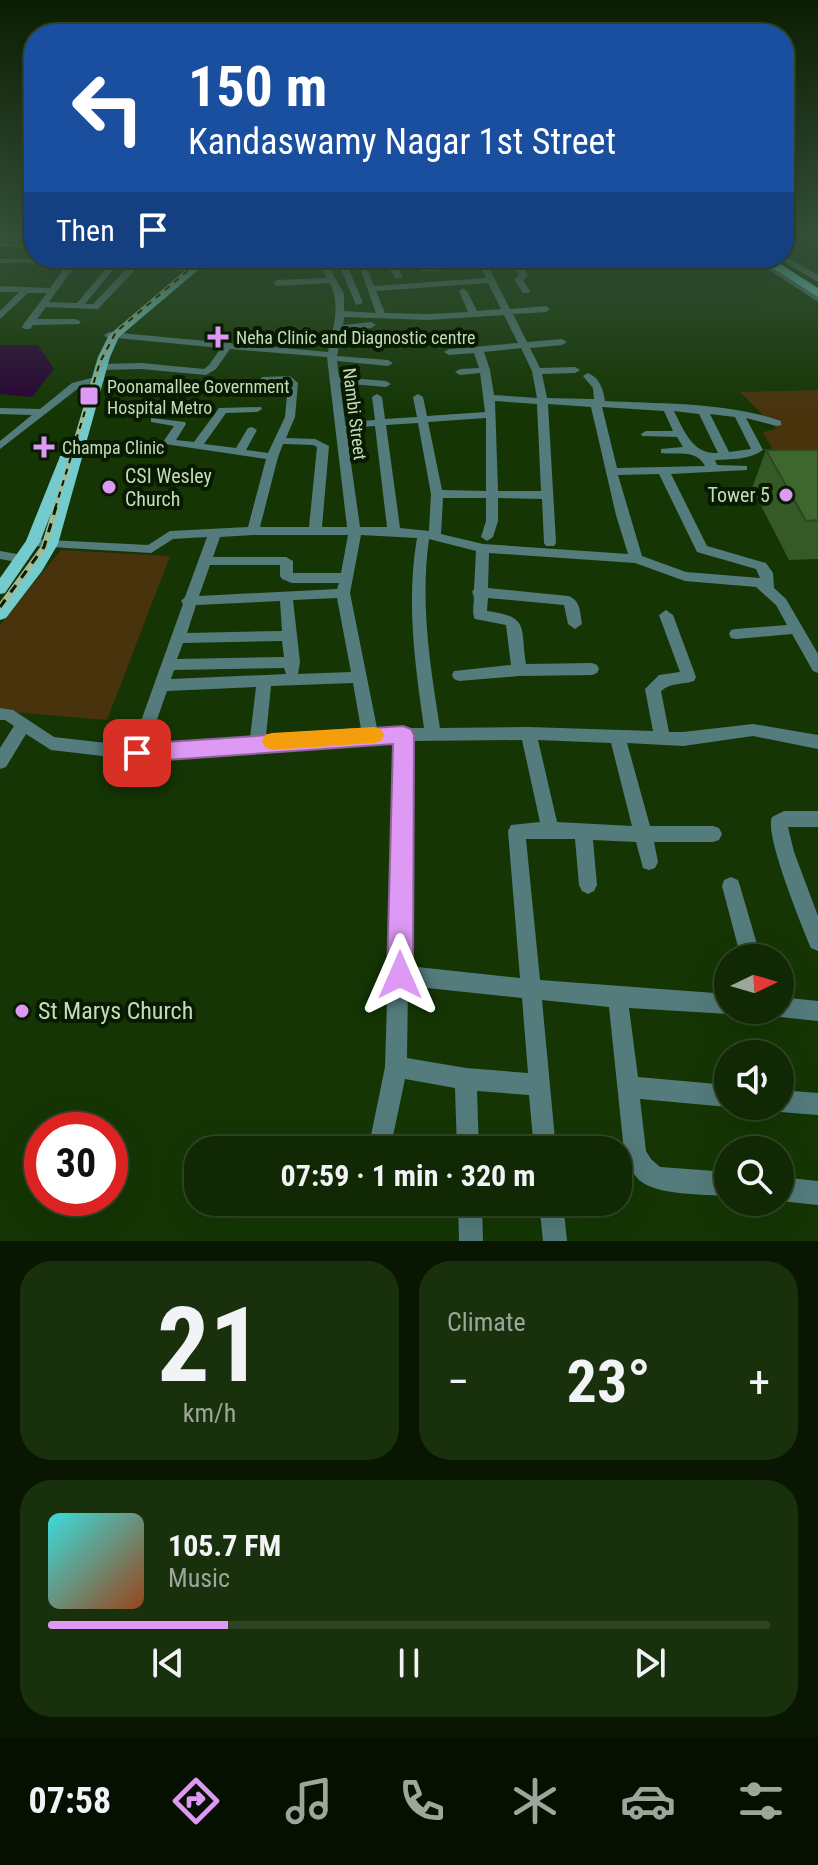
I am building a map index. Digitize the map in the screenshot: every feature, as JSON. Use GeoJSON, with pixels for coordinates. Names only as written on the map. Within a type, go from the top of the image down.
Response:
{"type":"FeatureCollection","features":[{"type":"Feature","properties":{"kind":"main road"},"geometry":{"type":"LineString","coordinates":[[0,589],[33,542],[112,335],[158,295]]}},
{"type":"Feature","properties":{"kind":"main road"},"geometry":{"type":"LineString","coordinates":[[0,614],[51,544],[97,375]]}},
{"type":"Feature","properties":{"kind":"street"},"geometry":{"type":"LineString","coordinates":[[0,316],[21,295]]}},
{"type":"Feature","properties":{"kind":"street"},"geometry":{"type":"LineString","coordinates":[[49,295],[28,324],[76,322]]}},
{"type":"Feature","properties":{"kind":"street"},"geometry":{"type":"LineString","coordinates":[[67,305],[75,295]]}},
{"type":"Feature","properties":{"kind":"street"},"geometry":{"type":"LineString","coordinates":[[79,306],[88,295]]}},
{"type":"Feature","properties":{"kind":"street"},"geometry":{"type":"LineString","coordinates":[[43,304],[95,307],[107,295]]}},
{"type":"Feature","properties":{"kind":"street","name":"Nambi Street"},"geometry":{"type":"LineString","coordinates":[[340,295],[340,314],[332,357],[355,540],[345,585]]}},
{"type":"Feature","properties":{"kind":"street"},"geometry":{"type":"LineString","coordinates":[[355,295],[359,303]]}},
{"type":"Feature","properties":{"kind":"street"},"geometry":{"type":"LineString","coordinates":[[374,295],[381,315]]}},
{"type":"Feature","properties":{"kind":"street"},"geometry":{"type":"LineString","coordinates":[[465,295],[474,314]]}},
{"type":"Feature","properties":{"kind":"street"},"geometry":{"type":"LineString","coordinates":[[498,295],[537,371],[542,399],[550,543]]}},
{"type":"Feature","properties":{"kind":"street"},"geometry":{"type":"LineString","coordinates":[[340,314],[474,314],[546,309]]}},
{"type":"Feature","properties":{"kind":"street"},"geometry":{"type":"LineString","coordinates":[[338,328],[371,325]]}},
{"type":"Feature","properties":{"kind":"street"},"geometry":{"type":"LineString","coordinates":[[112,335],[388,363]]}},
{"type":"Feature","properties":{"kind":"street"},"geometry":{"type":"LineString","coordinates":[[449,352],[562,342]]}},
{"type":"Feature","properties":{"kind":"street"},"geometry":{"type":"LineString","coordinates":[[0,446],[39,412],[76,385],[97,375],[141,366],[209,371],[227,346]]}},
{"type":"Feature","properties":{"kind":"street"},"geometry":{"type":"LineString","coordinates":[[478,349],[485,370],[488,398],[492,494],[492,521],[485,543],[479,592],[481,617],[507,619],[513,623],[519,670]]}},
{"type":"Feature","properties":{"kind":"street"},"geometry":{"type":"LineString","coordinates":[[460,372],[485,370]]}},
{"type":"Feature","properties":{"kind":"street"},"geometry":{"type":"LineString","coordinates":[[537,371],[575,370]]}},
{"type":"Feature","properties":{"kind":"street"},"geometry":{"type":"LineString","coordinates":[[588,376],[598,387],[598,402],[612,472],[636,559]]}},
{"type":"Feature","properties":{"kind":"street"},"geometry":{"type":"LineString","coordinates":[[253,531],[272,457],[290,417],[293,383],[286,378],[266,379],[260,390]]}},
{"type":"Feature","properties":{"kind":"street"},"geometry":{"type":"LineString","coordinates":[[335,380],[386,384]]}},
{"type":"Feature","properties":{"kind":"street"},"geometry":{"type":"LineString","coordinates":[[377,397],[394,531]]}},
{"type":"Feature","properties":{"kind":"street"},"geometry":{"type":"LineString","coordinates":[[418,397],[437,494],[429,536],[417,570],[417,622],[433,734]]}},
{"type":"Feature","properties":{"kind":"street"},"geometry":{"type":"LineString","coordinates":[[488,398],[667,407],[739,414],[777,423]]}},
{"type":"Feature","properties":{"kind":"street"},"geometry":{"type":"LineString","coordinates":[[667,407],[679,434],[709,463],[743,468]]}},
{"type":"Feature","properties":{"kind":"street"},"geometry":{"type":"LineString","coordinates":[[196,447],[223,410],[257,409]]}},
{"type":"Feature","properties":{"kind":"street"},"geometry":{"type":"LineString","coordinates":[[0,411],[39,412]]}},
{"type":"Feature","properties":{"kind":"street"},"geometry":{"type":"LineString","coordinates":[[703,411],[725,455]]}},
{"type":"Feature","properties":{"kind":"street"},"geometry":{"type":"LineString","coordinates":[[612,472],[664,472],[709,463],[725,455],[754,453],[757,450],[739,414]]}},
{"type":"Feature","properties":{"kind":"street"},"geometry":{"type":"LineString","coordinates":[[342,425],[489,415]]}},
{"type":"Feature","properties":{"kind":"street"},"geometry":{"type":"LineString","coordinates":[[155,420],[181,424],[169,442],[272,457]]}},
{"type":"Feature","properties":{"kind":"street"},"geometry":{"type":"LineString","coordinates":[[239,453],[252,430]]}},
{"type":"Feature","properties":{"kind":"street"},"geometry":{"type":"LineString","coordinates":[[646,434],[679,434]]}},
{"type":"Feature","properties":{"kind":"street"},"geometry":{"type":"LineString","coordinates":[[279,441],[315,442],[323,446],[315,532]]}},
{"type":"Feature","properties":{"kind":"street"},"geometry":{"type":"LineString","coordinates":[[665,451],[693,450]]}},
{"type":"Feature","properties":{"kind":"street"},"geometry":{"type":"LineString","coordinates":[[664,472],[702,549],[731,560],[761,566],[766,573],[767,590]]}},
{"type":"Feature","properties":{"kind":"street"},"geometry":{"type":"LineString","coordinates":[[437,494],[547,495]]}},
{"type":"Feature","properties":{"kind":"street"},"geometry":{"type":"LineString","coordinates":[[33,542],[151,549],[170,535],[253,531],[394,531],[636,559],[685,576],[760,583],[781,602],[818,667]]}},
{"type":"Feature","properties":{"kind":"street"},"geometry":{"type":"LineString","coordinates":[[137,753],[188,601],[215,532]]}},
{"type":"Feature","properties":{"kind":"street"},"geometry":{"type":"LineString","coordinates":[[0,555],[23,559]]}},
{"type":"Feature","properties":{"kind":"street"},"geometry":{"type":"LineString","coordinates":[[203,561],[284,561],[289,564],[287,576],[292,578],[345,585]]}},
{"type":"Feature","properties":{"kind":"street"},"geometry":{"type":"LineString","coordinates":[[188,601],[286,595],[345,585]]}},
{"type":"Feature","properties":{"kind":"street"},"geometry":{"type":"LineString","coordinates":[[345,585],[370,735]]}},
{"type":"Feature","properties":{"kind":"street"},"geometry":{"type":"LineString","coordinates":[[479,592],[568,601],[572,605],[575,624]]}},
{"type":"Feature","properties":{"kind":"street"},"geometry":{"type":"LineString","coordinates":[[286,595],[293,662],[291,681]]}},
{"type":"Feature","properties":{"kind":"street"},"geometry":{"type":"LineString","coordinates":[[662,738],[653,689],[664,679],[689,677],[666,615]]}},
{"type":"Feature","properties":{"kind":"street"},"geometry":{"type":"LineString","coordinates":[[736,634],[796,629]]}},
{"type":"Feature","properties":{"kind":"street"},"geometry":{"type":"LineString","coordinates":[[176,638],[290,636]]}},
{"type":"Feature","properties":{"kind":"street"},"geometry":{"type":"LineString","coordinates":[[167,665],[293,662]]}},
{"type":"Feature","properties":{"kind":"street"},"geometry":{"type":"LineString","coordinates":[[459,675],[592,669]]}},
{"type":"Feature","properties":{"kind":"street"},"geometry":{"type":"LineString","coordinates":[[160,685],[359,677]]}},
{"type":"Feature","properties":{"kind":"street"},"geometry":{"type":"LineString","coordinates":[[257,742],[264,682]]}},
{"type":"Feature","properties":{"kind":"street"},"geometry":{"type":"LineString","coordinates":[[0,714],[8,714],[51,743],[137,753],[370,735],[528,733],[700,738],[753,730],[818,742]]}},
{"type":"Feature","properties":{"kind":"street"},"geometry":{"type":"LineString","coordinates":[[0,762],[23,725]]}},
{"type":"Feature","properties":{"kind":"street"},"geometry":{"type":"LineString","coordinates":[[528,733],[550,830]]}},
{"type":"Feature","properties":{"kind":"street"},"geometry":{"type":"LineString","coordinates":[[380,1136],[396,1067],[403,735]]}},
{"type":"Feature","properties":{"kind":"street"},"geometry":{"type":"LineString","coordinates":[[617,736],[649,862]]}},
{"type":"Feature","properties":{"kind":"street"},"geometry":{"type":"LineString","coordinates":[[818,819],[784,819],[778,822],[785,852],[818,941]]}},
{"type":"Feature","properties":{"kind":"street"},"geometry":{"type":"LineString","coordinates":[[543,1136],[517,831],[713,834]]}},
{"type":"Feature","properties":{"kind":"street"},"geometry":{"type":"LineString","coordinates":[[583,832],[588,885]]}},
{"type":"Feature","properties":{"kind":"street"},"geometry":{"type":"LineString","coordinates":[[731,886],[747,944]]}},
{"type":"Feature","properties":{"kind":"street"},"geometry":{"type":"LineString","coordinates":[[400,975],[618,997],[714,1003]]}},
{"type":"Feature","properties":{"kind":"street"},"geometry":{"type":"LineString","coordinates":[[618,997],[635,1151],[641,1166],[648,1174],[658,1178],[714,1183]]}},
{"type":"Feature","properties":{"kind":"street"},"geometry":{"type":"LineString","coordinates":[[794,1008],[818,1011]]}},
{"type":"Feature","properties":{"kind":"street"},"geometry":{"type":"LineString","coordinates":[[396,1067],[466,1079],[537,1085]]}},
{"type":"Feature","properties":{"kind":"street"},"geometry":{"type":"LineString","coordinates":[[466,1079],[468,1136]]}},
{"type":"Feature","properties":{"kind":"street"},"geometry":{"type":"LineString","coordinates":[[628,1087],[714,1095]]}},
{"type":"Feature","properties":{"kind":"street"},"geometry":{"type":"LineString","coordinates":[[794,1102],[818,1104]]}},
{"type":"Feature","properties":{"kind":"street"},"geometry":{"type":"LineString","coordinates":[[794,1190],[818,1193]]}},
{"type":"Feature","properties":{"kind":"street"},"geometry":{"type":"LineString","coordinates":[[470,1216],[471,1241]]}},
{"type":"Feature","properties":{"kind":"street"},"geometry":{"type":"LineString","coordinates":[[552,1216],[555,1241]]}},
{"type":"Feature","properties":{"kind":"shaded area"},"geometry":{"type":"Polygon","coordinates":[[[0,345],[38,345],[54,369],[32,397],[0,394],[0,345]]]}},
{"type":"Feature","properties":{"kind":"shaded area"},"geometry":{"type":"Polygon","coordinates":[[[818,390],[818,475],[786,475],[763,432],[777,429],[740,392],[818,390]]]}},
{"type":"Feature","properties":{"kind":"shaded area"},"geometry":{"type":"Polygon","coordinates":[[[61,550],[170,556],[107,720],[0,711],[0,625],[61,550]]]}},
{"type":"Feature","properties":{"kind":"building"},"geometry":{"type":"Polygon","coordinates":[[[766,450],[818,450],[818,520],[806,521],[766,450]]]}},
{"type":"Feature","properties":{"kind":"railway"},"geometry":{"type":"LineString","coordinates":[[55,509],[100,362],[116,332],[159,295]]}},
{"type":"Feature","properties":{"kind":"railway"},"geometry":{"type":"LineString","coordinates":[[0,607],[44,547],[56,507]]}},
{"type":"Feature","properties":{"kind":"slow traffic"},"geometry":{"type":"LineString","coordinates":[[272,741],[374,735]]}},
{"type":"Feature","properties":{"kind":"place","name":"Neha Clinic and Diagnostic centre"},"geometry":{"type":"Point","coordinates":[218,337]}},
{"type":"Feature","properties":{"kind":"place","name":"Poonamallee Government Hospital Metro"},"geometry":{"type":"Point","coordinates":[89,396]}},
{"type":"Feature","properties":{"kind":"place","name":"Champa Clinic"},"geometry":{"type":"Point","coordinates":[44,447]}},
{"type":"Feature","properties":{"kind":"place","name":"CSI Wesley Church"},"geometry":{"type":"Point","coordinates":[109,487]}},
{"type":"Feature","properties":{"kind":"place","name":"Tower 5"},"geometry":{"type":"Point","coordinates":[786,495]}},
{"type":"Feature","properties":{"kind":"place","name":"St Marys Church"},"geometry":{"type":"Point","coordinates":[22,1011]}},
{"type":"Feature","properties":{"kind":"route"},"geometry":{"type":"LineString","coordinates":[[137,753],[403,735],[400,975]]}}]}
